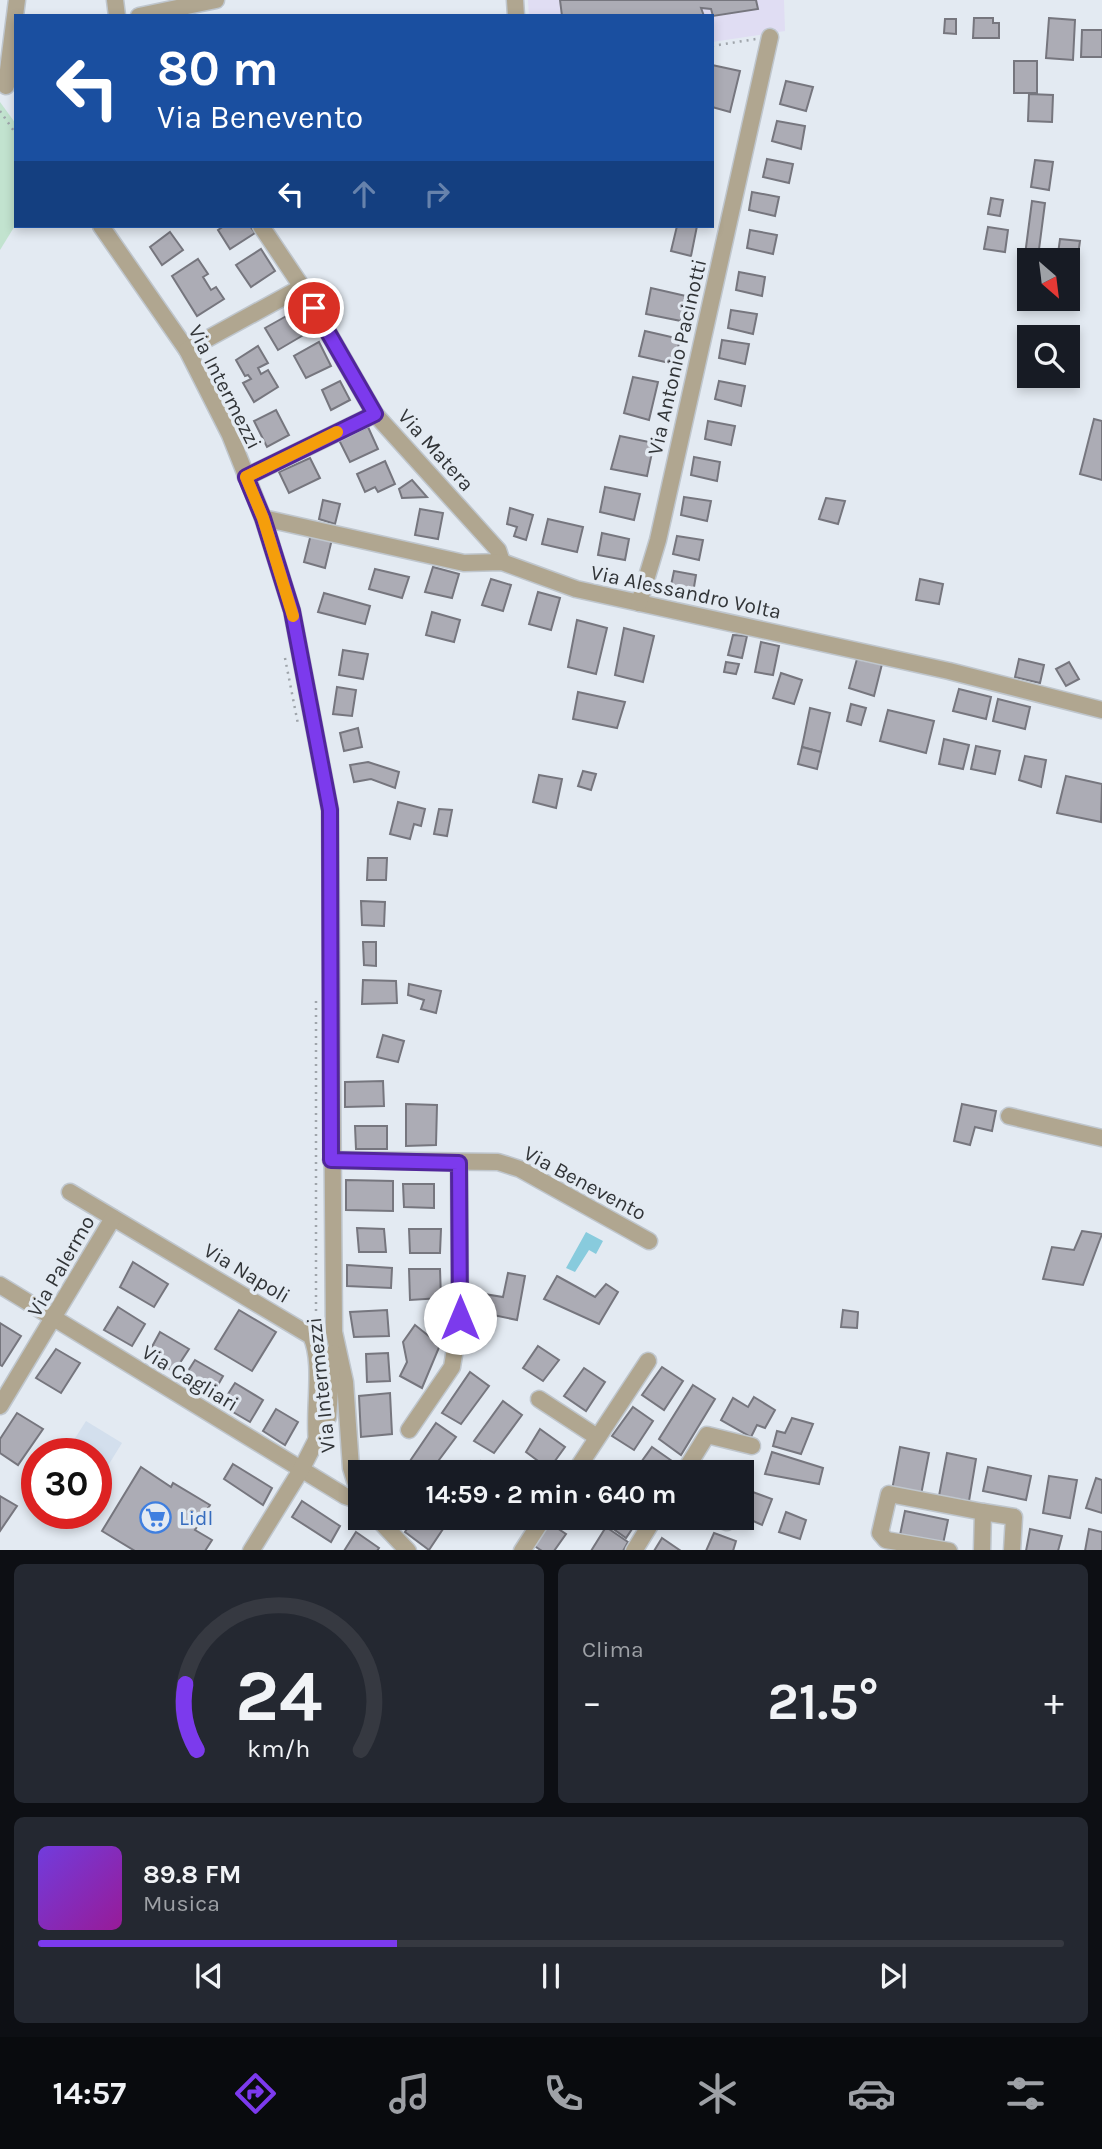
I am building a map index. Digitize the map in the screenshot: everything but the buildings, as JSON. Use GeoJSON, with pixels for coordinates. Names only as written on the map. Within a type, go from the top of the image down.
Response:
{"type":"FeatureCollection","features":[{"type":"Feature","properties":{"kind":"street"},"geometry":{"type":"LineString","coordinates":[[14,97],[3,83],[6,40],[17,0]]}},
{"type":"Feature","properties":{"kind":"street"},"geometry":{"type":"LineString","coordinates":[[149,14],[216,0]]}},
{"type":"Feature","properties":{"kind":"street","name":"Via Antonio Pacinotti"},"geometry":{"type":"LineString","coordinates":[[639,603],[658,540],[770,37]]}},
{"type":"Feature","properties":{"kind":"street","name":"Via Intermezzi"},"geometry":{"type":"LineString","coordinates":[[102,228],[187,350],[230,435],[263,518],[292,611],[330,810],[334,1332],[345,1382],[350,1460]]}},
{"type":"Feature","properties":{"kind":"street"},"geometry":{"type":"LineString","coordinates":[[262,228],[302,287],[375,414]]}},
{"type":"Feature","properties":{"kind":"street"},"geometry":{"type":"LineString","coordinates":[[187,350],[302,287]]}},
{"type":"Feature","properties":{"kind":"street","name":"Via Matera"},"geometry":{"type":"LineString","coordinates":[[246,477],[375,414],[498,550],[502,562]]}},
{"type":"Feature","properties":{"kind":"street","name":"Via Alessandro Volta"},"geometry":{"type":"LineString","coordinates":[[263,518],[464,563],[502,562],[576,589],[949,671],[1102,709]]}},
{"type":"Feature","properties":{"kind":"street"},"geometry":{"type":"LineString","coordinates":[[1009,1116],[1102,1138]]}},
{"type":"Feature","properties":{"kind":"street","name":"Via Benevento"},"geometry":{"type":"LineString","coordinates":[[331,1160],[498,1162],[520,1169],[649,1241]]}},
{"type":"Feature","properties":{"kind":"street"},"geometry":{"type":"LineString","coordinates":[[409,1430],[452,1367],[460,1318],[459,1163]]}},
{"type":"Feature","properties":{"kind":"street","name":"Via Napoli"},"geometry":{"type":"LineString","coordinates":[[70,1192],[311,1336],[317,1348]]}},
{"type":"Feature","properties":{"kind":"street","name":"Via Palermo"},"geometry":{"type":"LineString","coordinates":[[0,1406],[55,1320],[113,1218]]}},
{"type":"Feature","properties":{"kind":"street","name":"Via Cagliari"},"geometry":{"type":"LineString","coordinates":[[0,1285],[348,1497]]}},
{"type":"Feature","properties":{"kind":"street"},"geometry":{"type":"LineString","coordinates":[[251,1550],[302,1470],[328,1417],[334,1332]]}},
{"type":"Feature","properties":{"kind":"street"},"geometry":{"type":"LineString","coordinates":[[317,1348],[314,1418],[317,1442]]}},
{"type":"Feature","properties":{"kind":"street"},"geometry":{"type":"LineString","coordinates":[[583,1460],[648,1361]]}},
{"type":"Feature","properties":{"kind":"street"},"geometry":{"type":"LineString","coordinates":[[538,1399],[597,1437]]}},
{"type":"Feature","properties":{"kind":"street"},"geometry":{"type":"LineString","coordinates":[[691,1460],[707,1435],[752,1446]]}},
{"type":"Feature","properties":{"kind":"street"},"geometry":{"type":"LineString","coordinates":[[949,1550],[886,1540],[880,1533],[889,1494],[1014,1517],[1012,1550]]}},
{"type":"Feature","properties":{"kind":"street"},"geometry":{"type":"LineString","coordinates":[[982,1550],[983,1512]]}},
{"type":"Feature","properties":{"kind":"street"},"geometry":{"type":"LineString","coordinates":[[389,1530],[408,1550]]}},
{"type":"Feature","properties":{"kind":"street"},"geometry":{"type":"LineString","coordinates":[[522,1550],[535,1530]]}},
{"type":"Feature","properties":{"kind":"street"},"geometry":{"type":"LineString","coordinates":[[634,1550],[647,1530]]}},
{"type":"Feature","properties":{"kind":"path"},"geometry":{"type":"LineString","coordinates":[[714,46],[770,37]]}},
{"type":"Feature","properties":{"kind":"path"},"geometry":{"type":"LineString","coordinates":[[0,111],[14,131]]}},
{"type":"Feature","properties":{"kind":"path"},"geometry":{"type":"LineString","coordinates":[[284,653],[300,732]]}},
{"type":"Feature","properties":{"kind":"path"},"geometry":{"type":"LineString","coordinates":[[316,999],[317,1348]]}},
{"type":"Feature","properties":{"kind":"shaded area"},"geometry":{"type":"Polygon","coordinates":[[[528,0],[784,0],[785,31],[714,42],[714,14],[529,14],[528,0]]]}},
{"type":"Feature","properties":{"kind":"shaded area"},"geometry":{"type":"Polygon","coordinates":[[[86,1421],[122,1443],[112,1459],[112,1438],[75,1438],[86,1421]]]}},
{"type":"Feature","properties":{"kind":"green space"},"geometry":{"type":"Polygon","coordinates":[[[0,102],[14,121],[14,227],[0,250],[0,102]]]}},
{"type":"Feature","properties":{"kind":"water"},"geometry":{"type":"Polygon","coordinates":[[[586,1232],[603,1241],[596,1254],[589,1250],[575,1272],[566,1268],[586,1232]]]}},
{"type":"Feature","properties":{"kind":"slow traffic"},"geometry":{"type":"LineString","coordinates":[[293,616],[263,518],[246,477],[337,432]]}},
{"type":"Feature","properties":{"kind":"place","name":"Lidl"},"geometry":{"type":"Point","coordinates":[156,1518]}},
{"type":"Feature","properties":{"kind":"route"},"geometry":{"type":"LineString","coordinates":[[314,308],[375,414],[246,477],[263,518],[292,611],[330,810],[331,1160],[459,1163],[460,1318]]}}]}
